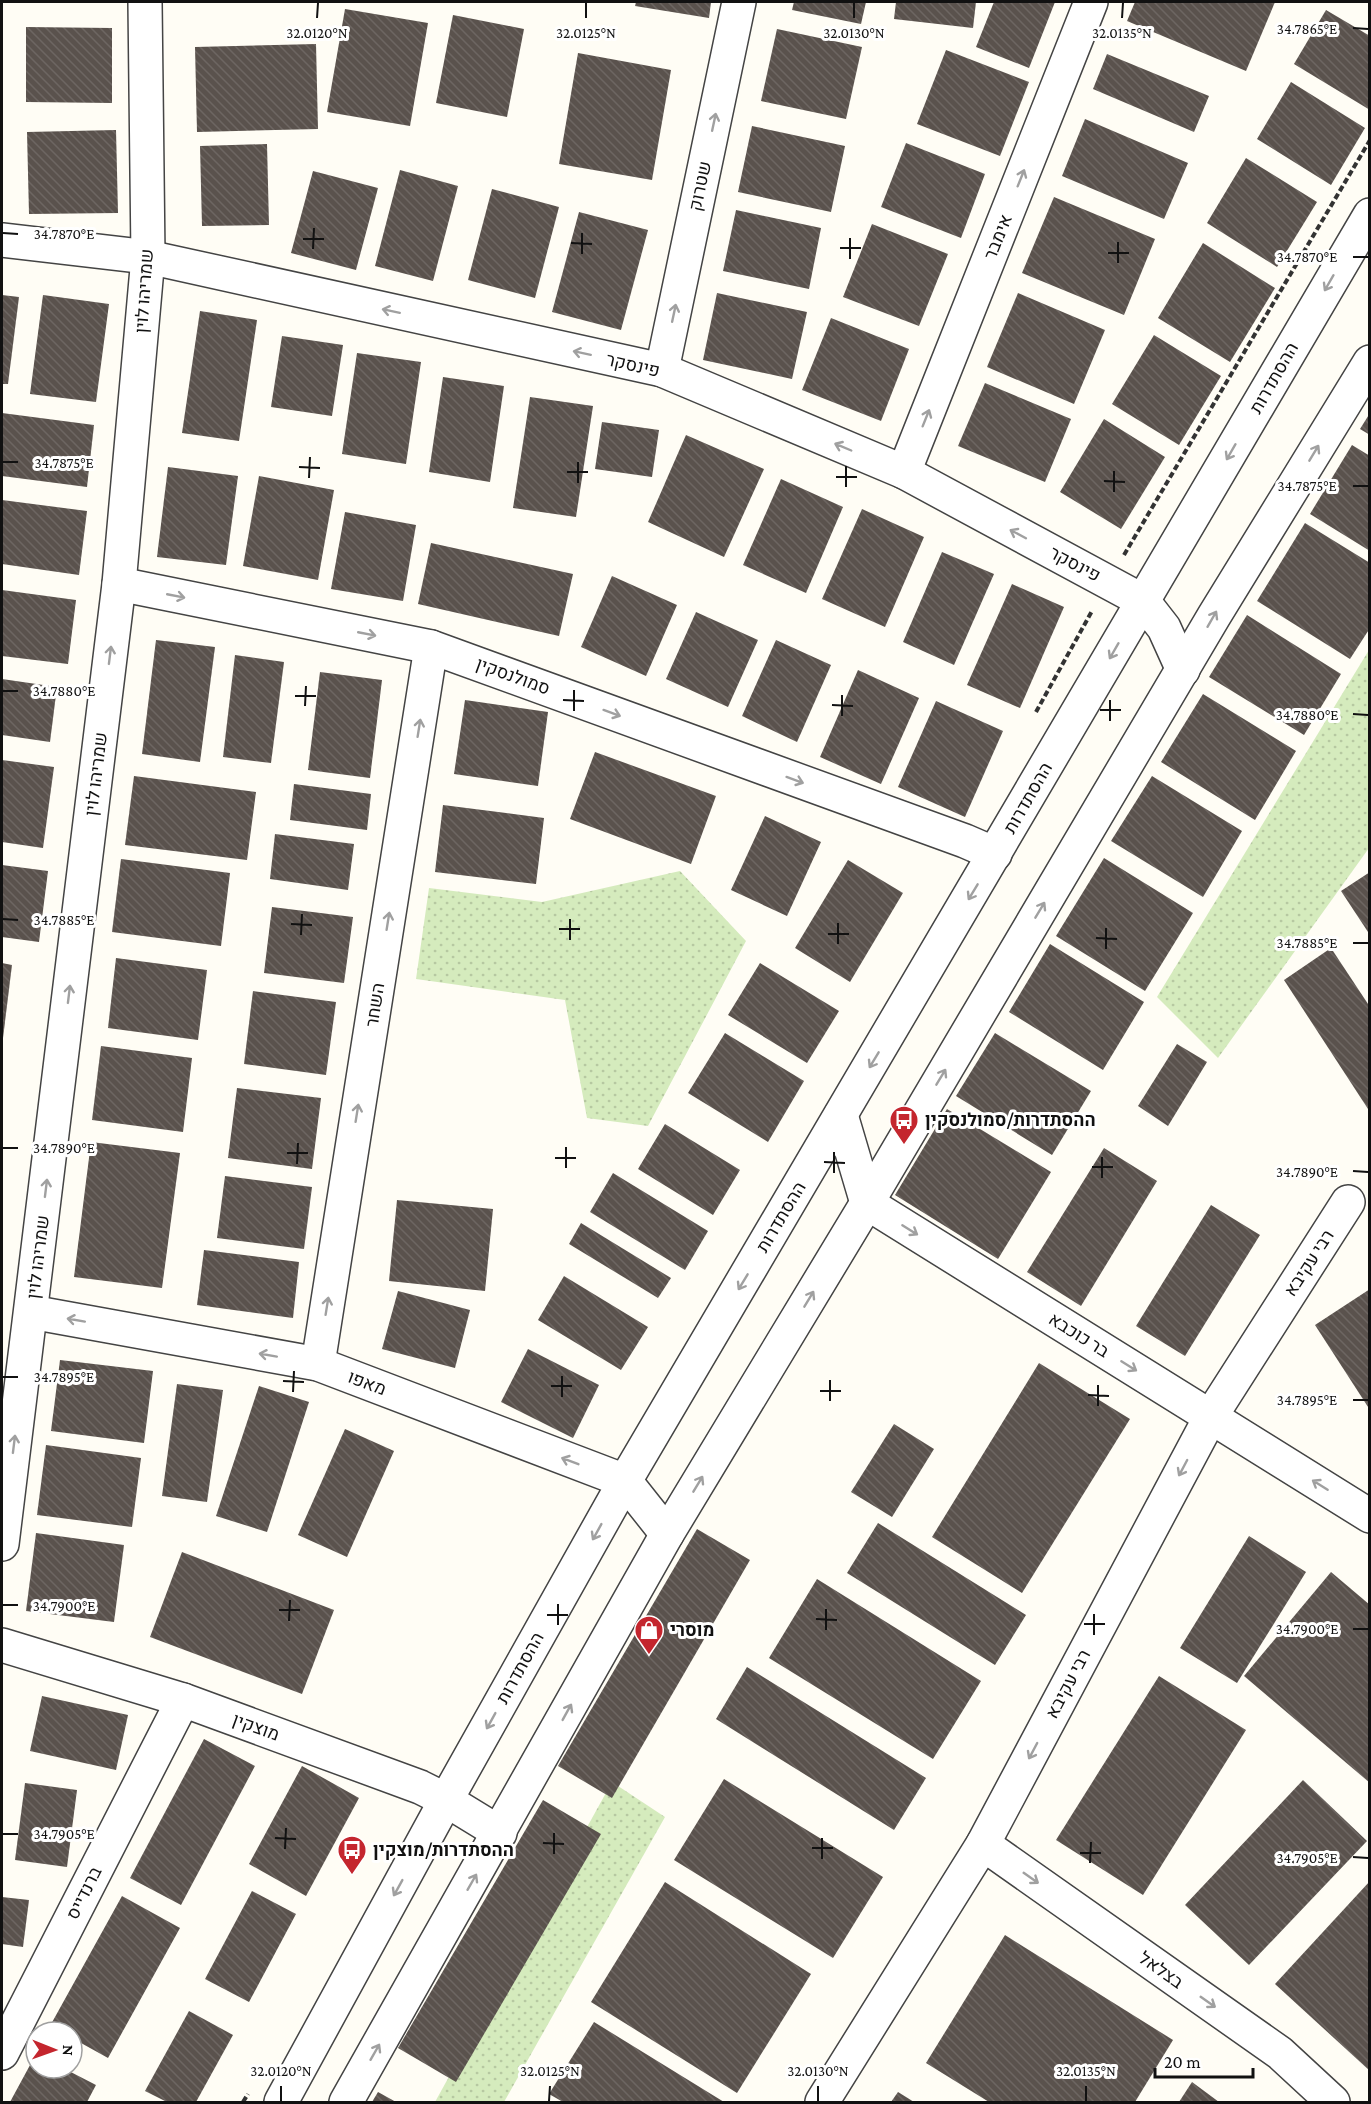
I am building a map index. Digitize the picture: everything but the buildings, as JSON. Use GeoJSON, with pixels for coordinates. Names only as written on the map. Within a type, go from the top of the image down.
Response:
{"type":"FeatureCollection","features":[{"type":"Feature","properties":{"kind":"street","name":"שמריהו לוין"},"geometry":{"type":"LineString","coordinates":[[2,1544],[119,584],[148,257],[145,2]]}},
{"type":"Feature","properties":{"kind":"street","name":"שטרוק"},"geometry":{"type":"LineString","coordinates":[[662,370],[739,2]]}},
{"type":"Feature","properties":{"kind":"street","name":"אימבר"},"geometry":{"type":"LineString","coordinates":[[904,472],[1091,2]]}},
{"type":"Feature","properties":{"kind":"street","name":"ההסתדרות"},"geometry":{"type":"LineString","coordinates":[[281,2103],[446,1800],[625,1481],[1370,215]]}},
{"type":"Feature","properties":{"kind":"street","name":"פינסקר"},"geometry":{"type":"LineString","coordinates":[[2,240],[148,257],[662,370],[904,472],[1143,601],[1164,628],[1183,670]]}},
{"type":"Feature","properties":{"kind":"street"},"geometry":{"type":"LineString","coordinates":[[346,2103],[667,1534],[867,1203],[1183,670],[1370,362]]}},
{"type":"Feature","properties":{"kind":"street","name":"סמולנסקין"},"geometry":{"type":"LineString","coordinates":[[119,584],[432,646],[995,854]]}},
{"type":"Feature","properties":{"kind":"street","name":"השחר"},"geometry":{"type":"LineString","coordinates":[[318,1364],[432,646]]}},
{"type":"Feature","properties":{"kind":"street"},"geometry":{"type":"LineString","coordinates":[[841,1115],[867,1203]]}},
{"type":"Feature","properties":{"kind":"street","name":"בר כוכבא"},"geometry":{"type":"LineString","coordinates":[[867,1203],[1370,1516]]}},
{"type":"Feature","properties":{"kind":"street","name":"רבי עקיבא"},"geometry":{"type":"LineString","coordinates":[[822,2103],[983,1844],[1211,1416],[1348,1203]]}},
{"type":"Feature","properties":{"kind":"street","name":"מאפו"},"geometry":{"type":"LineString","coordinates":[[31,1312],[318,1364],[625,1481]]}},
{"type":"Feature","properties":{"kind":"street"},"geometry":{"type":"LineString","coordinates":[[625,1481],[667,1534]]}},
{"type":"Feature","properties":{"kind":"street","name":"מוצקין"},"geometry":{"type":"LineString","coordinates":[[2,1645],[183,1700],[420,1787],[500,1833]]}},
{"type":"Feature","properties":{"kind":"street","name":"ברנדייס"},"geometry":{"type":"LineString","coordinates":[[2,2053],[183,1700]]}},
{"type":"Feature","properties":{"kind":"street","name":"בצלאל"},"geometry":{"type":"LineString","coordinates":[[983,1844],[1280,2053],[1333,2103]]}},
{"type":"Feature","properties":{"kind":"green space"},"geometry":{"type":"Polygon","coordinates":[[[1369,650],[1369,848],[1218,1058],[1157,997],[1369,650]]]}},
{"type":"Feature","properties":{"kind":"green space"},"geometry":{"type":"Polygon","coordinates":[[[680,871],[746,941],[648,1126],[587,1118],[565,1000],[416,979],[429,888],[542,902],[680,871]]]}},
{"type":"Feature","properties":{"kind":"green space"},"geometry":{"type":"Polygon","coordinates":[[[612,1782],[665,1817],[504,2102],[435,2102],[612,1782]]]}},
{"type":"Feature","properties":{"kind":"place","name":"ההסתדרות/סמולנסקין"},"geometry":{"type":"Point","coordinates":[904,1146]}},
{"type":"Feature","properties":{"kind":"place","name":"מוסרי"},"geometry":{"type":"Point","coordinates":[649,1656]}},
{"type":"Feature","properties":{"kind":"place","name":"ההסתדרות/מוצקין"},"geometry":{"type":"Point","coordinates":[352,1876]}}]}
